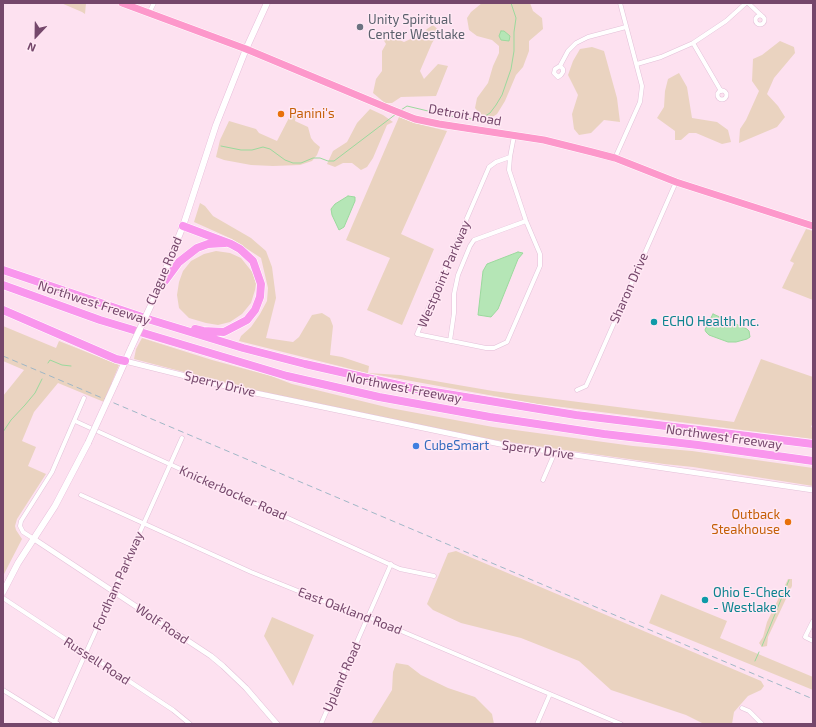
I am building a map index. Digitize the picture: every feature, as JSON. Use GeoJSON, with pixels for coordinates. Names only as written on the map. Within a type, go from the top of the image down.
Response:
{"type":"FeatureCollection","features":[{"type":"Feature","properties":{"kind":"highway"},"geometry":{"type":"LineString","coordinates":[[156,322],[177,324],[203,331],[224,332],[247,320],[256,310],[260,297],[261,284],[253,261],[240,249],[231,244],[183,226]]}},
{"type":"Feature","properties":{"kind":"highway"},"geometry":{"type":"LineString","coordinates":[[158,288],[179,262],[197,248],[218,243],[231,244]]}},
{"type":"Feature","properties":{"kind":"highway","name":"Northwest Freeway"},"geometry":{"type":"LineString","coordinates":[[3,270],[156,322],[251,350],[305,364],[416,388],[569,414],[813,444]]}},
{"type":"Feature","properties":{"kind":"highway","name":"Northwest Freeway"},"geometry":{"type":"LineString","coordinates":[[3,285],[100,320],[280,374],[379,397],[604,434],[813,461]]}},
{"type":"Feature","properties":{"kind":"highway"},"geometry":{"type":"LineString","coordinates":[[3,310],[116,359],[125,361]]}},
{"type":"Feature","properties":{"kind":"main road","name":"Detroit Road"},"geometry":{"type":"LineString","coordinates":[[122,3],[246,49],[403,114],[439,124],[544,140],[615,158],[676,182],[813,226]]}},
{"type":"Feature","properties":{"kind":"main road","name":"Clague Road"},"geometry":{"type":"LineString","coordinates":[[3,592],[18,563],[55,506],[88,443],[152,303],[183,226],[216,125],[246,49],[267,3]]}},
{"type":"Feature","properties":{"kind":"street"},"geometry":{"type":"LineString","coordinates":[[149,14],[154,3]]}},
{"type":"Feature","properties":{"kind":"street"},"geometry":{"type":"LineString","coordinates":[[615,158],[640,102],[642,94],[642,86],[637,64],[620,3]]}},
{"type":"Feature","properties":{"kind":"street"},"geometry":{"type":"LineString","coordinates":[[637,64],[662,57],[693,43],[726,21],[747,3],[762,16]]}},
{"type":"Feature","properties":{"kind":"street"},"geometry":{"type":"LineString","coordinates":[[560,66],[568,51],[576,43],[588,37],[626,27]]}},
{"type":"Feature","properties":{"kind":"street"},"geometry":{"type":"LineString","coordinates":[[693,43],[721,91]]}},
{"type":"Feature","properties":{"kind":"street","name":"Westpoint Parkway"},"geometry":{"type":"LineString","coordinates":[[510,157],[496,162],[489,167],[417,334],[494,348],[507,342],[540,266],[540,254],[526,221],[509,170],[514,136]]}},
{"type":"Feature","properties":{"kind":"street","name":"Sharon Drive"},"geometry":{"type":"LineString","coordinates":[[578,390],[586,386],[676,182]]}},
{"type":"Feature","properties":{"kind":"street"},"geometry":{"type":"LineString","coordinates":[[450,340],[454,313],[454,294],[458,274],[470,246],[474,240],[526,221]]}},
{"type":"Feature","properties":{"kind":"street","name":"Sperry Drive"},"geometry":{"type":"LineString","coordinates":[[125,361],[246,391],[471,439],[813,490]]}},
{"type":"Feature","properties":{"kind":"street"},"geometry":{"type":"LineString","coordinates":[[34,539],[22,532],[20,526],[21,520],[52,472],[84,398]]}},
{"type":"Feature","properties":{"kind":"street","name":"Knickerbocker Road"},"geometry":{"type":"LineString","coordinates":[[75,421],[400,569],[434,576]]}},
{"type":"Feature","properties":{"kind":"street","name":"Fordham Parkway"},"geometry":{"type":"LineString","coordinates":[[55,723],[182,438]]}},
{"type":"Feature","properties":{"kind":"street"},"geometry":{"type":"LineString","coordinates":[[543,480],[555,452]]}},
{"type":"Feature","properties":{"kind":"street","name":"East Oakland Road"},"geometry":{"type":"LineString","coordinates":[[81,495],[251,572],[368,617],[621,724]]}},
{"type":"Feature","properties":{"kind":"street","name":"Wolf Road"},"geometry":{"type":"LineString","coordinates":[[34,539],[211,656],[224,666],[246,688],[277,724]]}},
{"type":"Feature","properties":{"kind":"street","name":"Upland Road"},"geometry":{"type":"LineString","coordinates":[[321,724],[391,564]]}},
{"type":"Feature","properties":{"kind":"street","name":"Russell Road"},"geometry":{"type":"LineString","coordinates":[[3,598],[85,654],[172,710],[190,724]]}},
{"type":"Feature","properties":{"kind":"street"},"geometry":{"type":"LineString","coordinates":[[813,621],[805,637],[813,641]]}},
{"type":"Feature","properties":{"kind":"street"},"geometry":{"type":"LineString","coordinates":[[3,690],[55,723]]}},
{"type":"Feature","properties":{"kind":"street"},"geometry":{"type":"LineString","coordinates":[[537,724],[550,694]]}},
{"type":"Feature","properties":{"kind":"street"},"geometry":{"type":"LineString","coordinates":[[742,708],[749,711],[762,724]]}},
{"type":"Feature","properties":{"kind":"shaded area"},"geometry":{"type":"Polygon","coordinates":[[[61,3],[86,3],[85,14],[82,12],[61,3]]]}},
{"type":"Feature","properties":{"kind":"shaded area"},"geometry":{"type":"Polygon","coordinates":[[[482,3],[530,3],[533,11],[542,18],[543,29],[529,41],[529,51],[523,67],[516,75],[505,101],[497,114],[491,118],[480,114],[475,108],[477,98],[488,83],[499,53],[499,46],[492,40],[477,36],[469,30],[467,18],[471,12],[482,3]]]}},
{"type":"Feature","properties":{"kind":"shaded area"},"geometry":{"type":"Polygon","coordinates":[[[433,25],[440,31],[432,43],[420,71],[424,79],[438,64],[448,66],[436,96],[401,97],[392,103],[385,103],[373,93],[376,79],[382,71],[382,51],[386,44],[383,39],[391,36],[404,42],[422,34],[433,25]]]}},
{"type":"Feature","properties":{"kind":"shaded area"},"geometry":{"type":"Polygon","coordinates":[[[501,31],[504,31],[510,36],[509,41],[501,40],[499,36],[501,31]]]}},
{"type":"Feature","properties":{"kind":"shaded area"},"geometry":{"type":"Polygon","coordinates":[[[780,41],[794,47],[795,53],[774,78],[767,94],[778,106],[785,117],[777,127],[739,143],[740,129],[746,120],[759,91],[752,81],[753,59],[762,55],[780,41]]]}},
{"type":"Feature","properties":{"kind":"shaded area"},"geometry":{"type":"Polygon","coordinates":[[[592,47],[604,51],[617,98],[620,122],[604,120],[591,133],[579,135],[574,129],[572,114],[578,95],[568,75],[573,61],[580,49],[592,47]]]}},
{"type":"Feature","properties":{"kind":"shaded area"},"geometry":{"type":"Polygon","coordinates":[[[679,73],[687,87],[692,118],[717,122],[728,130],[731,142],[722,144],[696,133],[689,133],[681,140],[675,140],[675,131],[657,118],[664,107],[665,91],[668,79],[679,73]]]}},
{"type":"Feature","properties":{"kind":"shaded area"},"geometry":{"type":"Polygon","coordinates":[[[370,109],[393,122],[387,125],[373,158],[367,167],[361,170],[352,163],[343,163],[335,167],[327,164],[333,151],[347,142],[357,123],[370,109]]]}},
{"type":"Feature","properties":{"kind":"shaded area"},"geometry":{"type":"Polygon","coordinates":[[[292,112],[296,114],[295,121],[308,127],[311,138],[320,147],[317,155],[312,161],[300,165],[273,166],[251,165],[216,157],[220,140],[229,121],[256,129],[259,133],[277,141],[292,112]]]}},
{"type":"Feature","properties":{"kind":"shaded area"},"geometry":{"type":"Polygon","coordinates":[[[399,117],[414,123],[447,131],[401,234],[434,249],[402,325],[367,310],[390,258],[346,240],[399,117]]]}},
{"type":"Feature","properties":{"kind":"shaded area"},"geometry":{"type":"Polygon","coordinates":[[[348,196],[355,197],[355,201],[344,227],[339,230],[332,215],[331,209],[335,204],[348,196]]]}},
{"type":"Feature","properties":{"kind":"shaded area"},"geometry":{"type":"Polygon","coordinates":[[[200,203],[205,206],[213,216],[251,238],[266,251],[272,267],[276,298],[266,338],[293,342],[299,337],[312,315],[322,313],[330,318],[333,326],[330,355],[342,357],[369,366],[368,373],[400,375],[493,391],[734,422],[761,359],[813,377],[813,422],[811,427],[813,428],[813,439],[538,404],[367,373],[239,341],[241,336],[251,327],[267,301],[268,288],[261,258],[232,239],[194,222],[200,203]]]}},
{"type":"Feature","properties":{"kind":"shaded area"},"geometry":{"type":"Polygon","coordinates":[[[806,229],[813,231],[813,300],[782,288],[794,263],[790,261],[806,229]]]}},
{"type":"Feature","properties":{"kind":"shaded area"},"geometry":{"type":"Polygon","coordinates":[[[216,251],[230,253],[241,258],[253,273],[256,284],[251,303],[242,314],[230,322],[218,325],[189,318],[179,308],[177,295],[179,282],[183,271],[191,261],[204,254],[216,251]]]}},
{"type":"Feature","properties":{"kind":"shaded area"},"geometry":{"type":"Polygon","coordinates":[[[518,252],[523,253],[518,259],[498,309],[491,317],[478,315],[483,271],[487,264],[518,252]]]}},
{"type":"Feature","properties":{"kind":"shaded area"},"geometry":{"type":"Polygon","coordinates":[[[713,314],[747,329],[750,337],[736,342],[728,342],[709,335],[705,330],[713,314]]]}},
{"type":"Feature","properties":{"kind":"shaded area"},"geometry":{"type":"Polygon","coordinates":[[[3,326],[56,348],[59,341],[119,365],[104,402],[58,383],[34,412],[22,441],[36,447],[28,466],[46,474],[17,519],[15,526],[16,530],[22,539],[3,576],[3,396],[24,370],[3,361],[3,326]]]}},
{"type":"Feature","properties":{"kind":"shaded area"},"geometry":{"type":"Polygon","coordinates":[[[142,338],[212,360],[271,376],[292,384],[390,408],[493,427],[633,446],[692,451],[813,468],[813,486],[693,467],[494,440],[249,389],[134,359],[136,349],[142,338]]]}},
{"type":"Feature","properties":{"kind":"shaded area"},"geometry":{"type":"Polygon","coordinates":[[[456,551],[761,681],[764,686],[761,690],[748,696],[734,712],[732,724],[704,724],[686,715],[611,690],[579,661],[521,638],[461,623],[433,610],[427,604],[448,553],[456,551]]]}},
{"type":"Feature","properties":{"kind":"shaded area"},"geometry":{"type":"Polygon","coordinates":[[[788,579],[792,579],[792,586],[768,637],[767,646],[762,647],[759,643],[763,637],[767,622],[788,579]]]}},
{"type":"Feature","properties":{"kind":"shaded area"},"geometry":{"type":"Polygon","coordinates":[[[661,594],[727,621],[720,638],[813,677],[813,690],[649,623],[661,594]]]}},
{"type":"Feature","properties":{"kind":"shaded area"},"geometry":{"type":"Polygon","coordinates":[[[272,617],[314,635],[293,686],[264,636],[272,617]]]}},
{"type":"Feature","properties":{"kind":"shaded area"},"geometry":{"type":"Polygon","coordinates":[[[396,663],[408,665],[421,675],[448,688],[475,697],[492,714],[494,724],[371,724],[392,690],[393,672],[396,663]]]}},
{"type":"Feature","properties":{"kind":"waterway"},"geometry":{"type":"LineString","coordinates":[[401,110],[407,106],[449,116],[473,119],[482,118],[490,113],[502,95],[511,69],[514,51],[516,18],[511,3]]}},
{"type":"Feature","properties":{"kind":"waterway"},"geometry":{"type":"LineString","coordinates":[[221,146],[241,150],[252,150],[263,147],[270,149],[285,160],[293,163],[301,163],[313,158],[334,161],[396,114]]}},
{"type":"Feature","properties":{"kind":"waterway"},"geometry":{"type":"LineString","coordinates":[[48,363],[50,360],[62,365],[71,366]]}},
{"type":"Feature","properties":{"kind":"waterway"},"geometry":{"type":"LineString","coordinates":[[3,432],[11,420],[35,393],[42,379]]}},
{"type":"Feature","properties":{"kind":"waterway"},"geometry":{"type":"LineString","coordinates":[[762,646],[789,580]]}},
{"type":"Feature","properties":{"kind":"waterway"},"geometry":{"type":"LineString","coordinates":[[755,661],[759,652]]}},
{"type":"Feature","properties":{"kind":"railway"},"geometry":{"type":"LineString","coordinates":[[3,356],[813,699]]}},
{"type":"Feature","properties":{"kind":"place","name":"Unity Spiritual Center Westlake"},"geometry":{"type":"Point","coordinates":[360,27]}},
{"type":"Feature","properties":{"kind":"place","name":"Panini's"},"geometry":{"type":"Point","coordinates":[281,114]}},
{"type":"Feature","properties":{"kind":"place","name":"ECHO Health Inc."},"geometry":{"type":"Point","coordinates":[654,322]}},
{"type":"Feature","properties":{"kind":"place","name":"CubeSmart"},"geometry":{"type":"Point","coordinates":[416,446]}},
{"type":"Feature","properties":{"kind":"place","name":"Outback Steakhouse"},"geometry":{"type":"Point","coordinates":[788,522]}},
{"type":"Feature","properties":{"kind":"place","name":"Ohio E-Check - Westlake"},"geometry":{"type":"Point","coordinates":[705,600]}}]}
